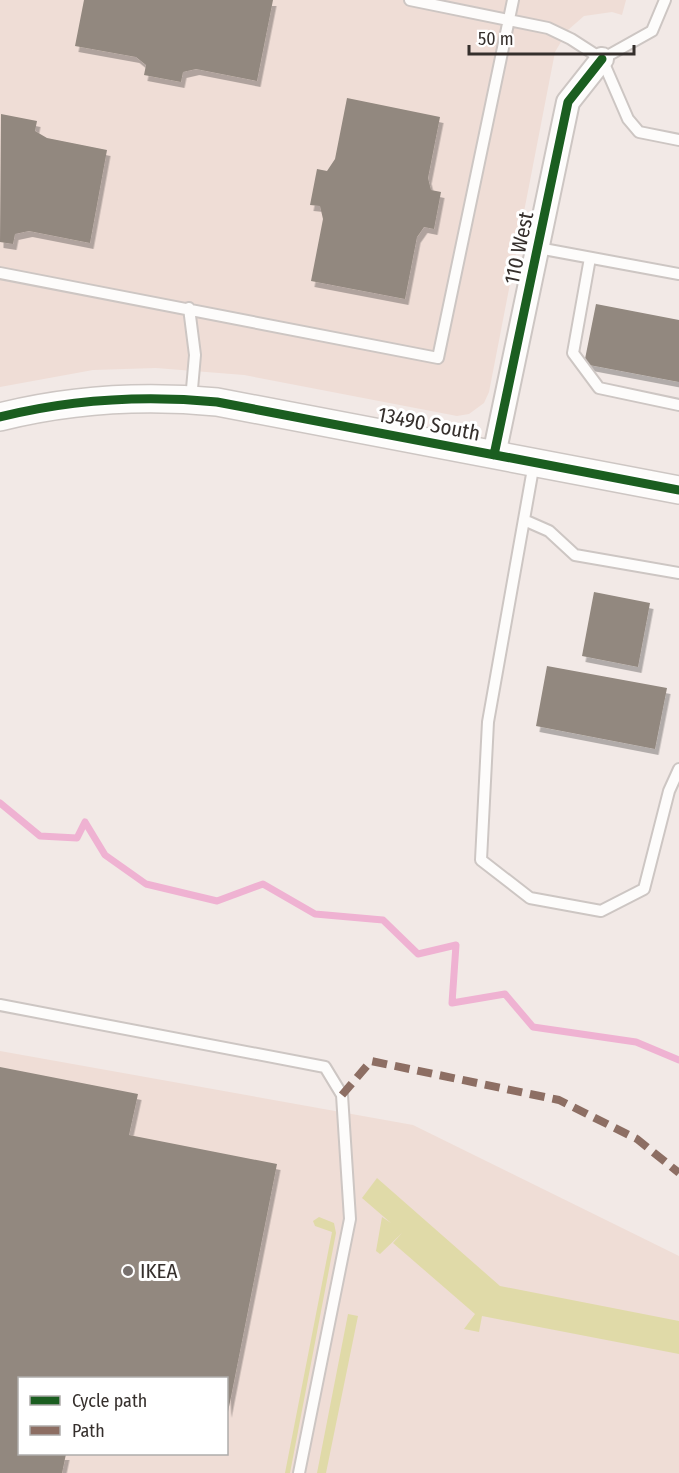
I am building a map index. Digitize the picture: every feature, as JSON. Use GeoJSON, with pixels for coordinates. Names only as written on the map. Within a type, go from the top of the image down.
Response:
{"type":"FeatureCollection","features":[{"type":"Feature","properties":{"kind":"street","name":"110 West"},"geometry":{"type":"LineString","coordinates":[[494,455],[568,102],[602,59]]}},
{"type":"Feature","properties":{"kind":"street","name":"13490 South"},"geometry":{"type":"LineString","coordinates":[[0,417],[30,410],[103,400],[191,400],[244,406],[679,490]]}},
{"type":"Feature","properties":{"kind":"lane"},"geometry":{"type":"LineString","coordinates":[[410,0],[548,27],[602,59],[628,119],[639,132],[679,140]]}},
{"type":"Feature","properties":{"kind":"lane"},"geometry":{"type":"LineString","coordinates":[[0,273],[438,358],[513,0]]}},
{"type":"Feature","properties":{"kind":"lane"},"geometry":{"type":"LineString","coordinates":[[602,59],[652,31],[665,0]]}},
{"type":"Feature","properties":{"kind":"lane"},"geometry":{"type":"LineString","coordinates":[[538,248],[679,274]]}},
{"type":"Feature","properties":{"kind":"lane"},"geometry":{"type":"LineString","coordinates":[[590,258],[573,353],[599,388],[679,405]]}},
{"type":"Feature","properties":{"kind":"lane"},"geometry":{"type":"LineString","coordinates":[[189,308],[195,355],[191,400]]}},
{"type":"Feature","properties":{"kind":"lane"},"geometry":{"type":"LineString","coordinates":[[534,463],[488,722],[481,860],[530,898],[601,911],[644,889],[669,790],[679,769]]}},
{"type":"Feature","properties":{"kind":"lane"},"geometry":{"type":"LineString","coordinates":[[524,520],[549,531],[575,555],[679,573]]}},
{"type":"Feature","properties":{"kind":"lane"},"geometry":{"type":"LineString","coordinates":[[0,1005],[325,1067],[342,1095],[350,1220],[299,1473]]}},
{"type":"Feature","properties":{"kind":"shaded area"},"geometry":{"type":"Polygon","coordinates":[[[0,0],[626,0],[622,15],[612,12],[584,16],[568,30],[555,52],[489,392],[484,403],[469,414],[457,416],[244,375],[156,368],[93,370],[0,387],[0,0]]]}},
{"type":"Feature","properties":{"kind":"shaded area"},"geometry":{"type":"Polygon","coordinates":[[[0,1051],[413,1125],[679,1256],[679,1473],[0,1473],[0,1051]]]}},
{"type":"Feature","properties":{"kind":"shaded area"},"geometry":{"type":"Polygon","coordinates":[[[377,1178],[500,1286],[679,1321],[679,1354],[482,1316],[479,1332],[464,1329],[475,1314],[393,1243],[402,1233],[380,1254],[376,1251],[382,1217],[391,1223],[362,1198],[377,1178]]]}},
{"type":"Feature","properties":{"kind":"shaded area"},"geometry":{"type":"Polygon","coordinates":[[[319,1217],[334,1223],[336,1233],[290,1473],[285,1473],[332,1232],[315,1226],[313,1221],[319,1217]]]}},
{"type":"Feature","properties":{"kind":"shaded area"},"geometry":{"type":"Polygon","coordinates":[[[348,1314],[358,1316],[326,1473],[317,1473],[348,1314]]]}},
{"type":"Feature","properties":{"kind":"building"},"geometry":{"type":"Polygon","coordinates":[[[84,0],[273,0],[257,81],[196,69],[183,72],[181,82],[144,75],[146,65],[136,57],[75,46],[84,0]]]}},
{"type":"Feature","properties":{"kind":"building"},"geometry":{"type":"Polygon","coordinates":[[[347,98],[440,117],[428,178],[431,190],[441,192],[434,229],[424,227],[417,237],[405,299],[311,281],[323,219],[320,206],[310,205],[317,169],[327,171],[335,159],[347,98]]]}},
{"type":"Feature","properties":{"kind":"building"},"geometry":{"type":"Polygon","coordinates":[[[1,114],[37,121],[35,131],[47,138],[107,150],[90,243],[29,231],[15,234],[13,244],[0,242],[1,114]]]}},
{"type":"Feature","properties":{"kind":"building"},"geometry":{"type":"Polygon","coordinates":[[[596,304],[679,320],[679,382],[584,364],[596,304]]]}},
{"type":"Feature","properties":{"kind":"building"},"geometry":{"type":"Polygon","coordinates":[[[594,592],[650,603],[638,667],[582,656],[594,592]]]}},
{"type":"Feature","properties":{"kind":"building"},"geometry":{"type":"Polygon","coordinates":[[[547,666],[667,688],[655,749],[536,726],[547,666]]]}},
{"type":"Feature","properties":{"kind":"building","name":"IKEA"},"geometry":{"type":"Polygon","coordinates":[[[0,1067],[138,1094],[129,1135],[277,1164],[228,1412],[228,1377],[18,1377],[18,1455],[66,1455],[62,1473],[0,1473],[0,1067]]]}},
{"type":"Feature","properties":{"kind":"waterway"},"geometry":{"type":"LineString","coordinates":[[0,803],[40,836],[77,838],[85,822],[105,855],[146,884],[217,901],[263,884],[315,914],[383,920],[418,954],[456,945],[452,1003],[505,994],[533,1027],[636,1042],[679,1060]]}},
{"type":"Feature","properties":{"kind":"marked path"},"geometry":{"type":"LineString","coordinates":[[342,1095],[371,1061],[559,1100],[637,1139],[679,1173]]}},
{"type":"Feature","properties":{"kind":"cycle path"},"geometry":{"type":"LineString","coordinates":[[494,455],[568,102],[602,59]]}},
{"type":"Feature","properties":{"kind":"cycle path"},"geometry":{"type":"LineString","coordinates":[[0,417],[54,406],[108,400],[162,399],[217,402],[679,490]]}},
{"type":"Feature","properties":{"kind":"place","name":"IKEA"},"geometry":{"type":"Point","coordinates":[128,1271]}}]}
